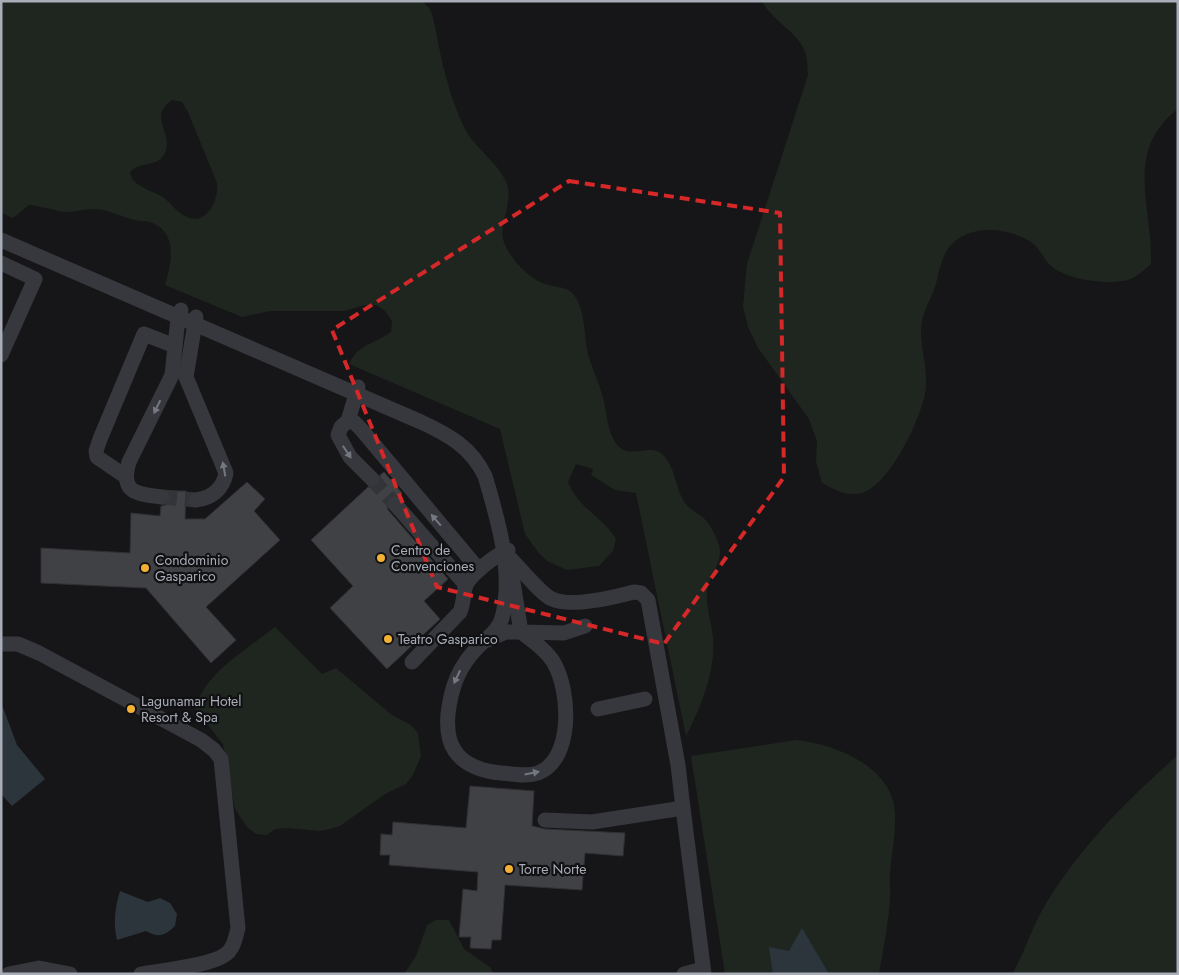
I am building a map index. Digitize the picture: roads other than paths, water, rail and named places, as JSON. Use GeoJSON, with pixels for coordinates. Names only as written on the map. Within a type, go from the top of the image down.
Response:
{"type":"FeatureCollection","features":[{"type":"Feature","properties":{"kind":"street"},"geometry":{"type":"LineString","coordinates":[[1,231],[195,321],[357,391],[446,426],[477,451],[490,472],[521,632],[547,654],[555,664]]}},
{"type":"Feature","properties":{"kind":"street"},"geometry":{"type":"LineString","coordinates":[[1,240],[180,314]]}},
{"type":"Feature","properties":{"kind":"street"},"geometry":{"type":"LineString","coordinates":[[1,263],[35,279],[1,355]]}},
{"type":"Feature","properties":{"kind":"street"},"geometry":{"type":"LineString","coordinates":[[180,314],[175,346],[179,376],[226,473],[225,482],[220,489],[206,498],[196,500]]}},
{"type":"Feature","properties":{"kind":"street"},"geometry":{"type":"LineString","coordinates":[[125,476],[129,462],[179,376],[195,321]]}},
{"type":"Feature","properties":{"kind":"street"},"geometry":{"type":"LineString","coordinates":[[162,497],[137,494],[129,486],[125,476],[97,457],[96,451],[144,334],[175,346]]}},
{"type":"Feature","properties":{"kind":"street"},"geometry":{"type":"LineString","coordinates":[[357,391],[348,421],[341,428],[338,435],[350,457],[372,478]]}},
{"type":"Feature","properties":{"kind":"street"},"geometry":{"type":"LineString","coordinates":[[348,421],[354,422],[361,429],[480,570]]}},
{"type":"Feature","properties":{"kind":"street"},"geometry":{"type":"LineString","coordinates":[[395,504],[466,585]]}},
{"type":"Feature","properties":{"kind":"street"},"geometry":{"type":"LineString","coordinates":[[412,662],[460,612],[464,603],[466,585],[480,570],[507,554]]}},
{"type":"Feature","properties":{"kind":"street"},"geometry":{"type":"LineString","coordinates":[[488,640],[502,619],[507,582],[507,554]]}},
{"type":"Feature","properties":{"kind":"street"},"geometry":{"type":"LineString","coordinates":[[507,554],[552,599],[578,601],[634,592],[641,594],[648,600],[678,765],[704,971],[684,974]]}},
{"type":"Feature","properties":{"kind":"street"},"geometry":{"type":"LineString","coordinates":[[564,633],[555,648],[555,664],[567,704],[563,741],[557,756],[548,767],[529,775],[488,772],[462,760],[450,741],[448,725],[453,683],[459,671],[479,646],[506,632],[564,633],[585,626]]}},
{"type":"Feature","properties":{"kind":"street"},"geometry":{"type":"LineString","coordinates":[[1,644],[18,644],[38,653],[201,740],[214,750],[221,759],[238,928],[235,940],[230,950],[215,960],[141,974]]}},
{"type":"Feature","properties":{"kind":"street"},"geometry":{"type":"LineString","coordinates":[[598,709],[645,699]]}},
{"type":"Feature","properties":{"kind":"street"},"geometry":{"type":"LineString","coordinates":[[545,820],[592,822],[683,808]]}},
{"type":"Feature","properties":{"kind":"street"},"geometry":{"type":"LineString","coordinates":[[9,974],[39,968],[70,974]]}},
{"type":"Feature","properties":{"kind":"tunnel"},"geometry":{"type":"LineString","coordinates":[[372,479],[395,504]]}},
{"type":"Feature","properties":{"kind":"tunnel"},"geometry":{"type":"LineString","coordinates":[[162,497],[196,500]]}},
{"type":"Feature","properties":{"kind":"place","name":"Centro de Convenciones"},"geometry":{"type":"Point","coordinates":[381,558]}},
{"type":"Feature","properties":{"kind":"place","name":"Condominio Gasparico"},"geometry":{"type":"Point","coordinates":[145,568]}},
{"type":"Feature","properties":{"kind":"place","name":"Teatro Gasparico"},"geometry":{"type":"Point","coordinates":[388,639]}},
{"type":"Feature","properties":{"kind":"place","name":"Lagunamar Hotel Resort & Spa"},"geometry":{"type":"Point","coordinates":[131,709]}},
{"type":"Feature","properties":{"kind":"place","name":"Torre Norte"},"geometry":{"type":"Point","coordinates":[509,869]}}]}
